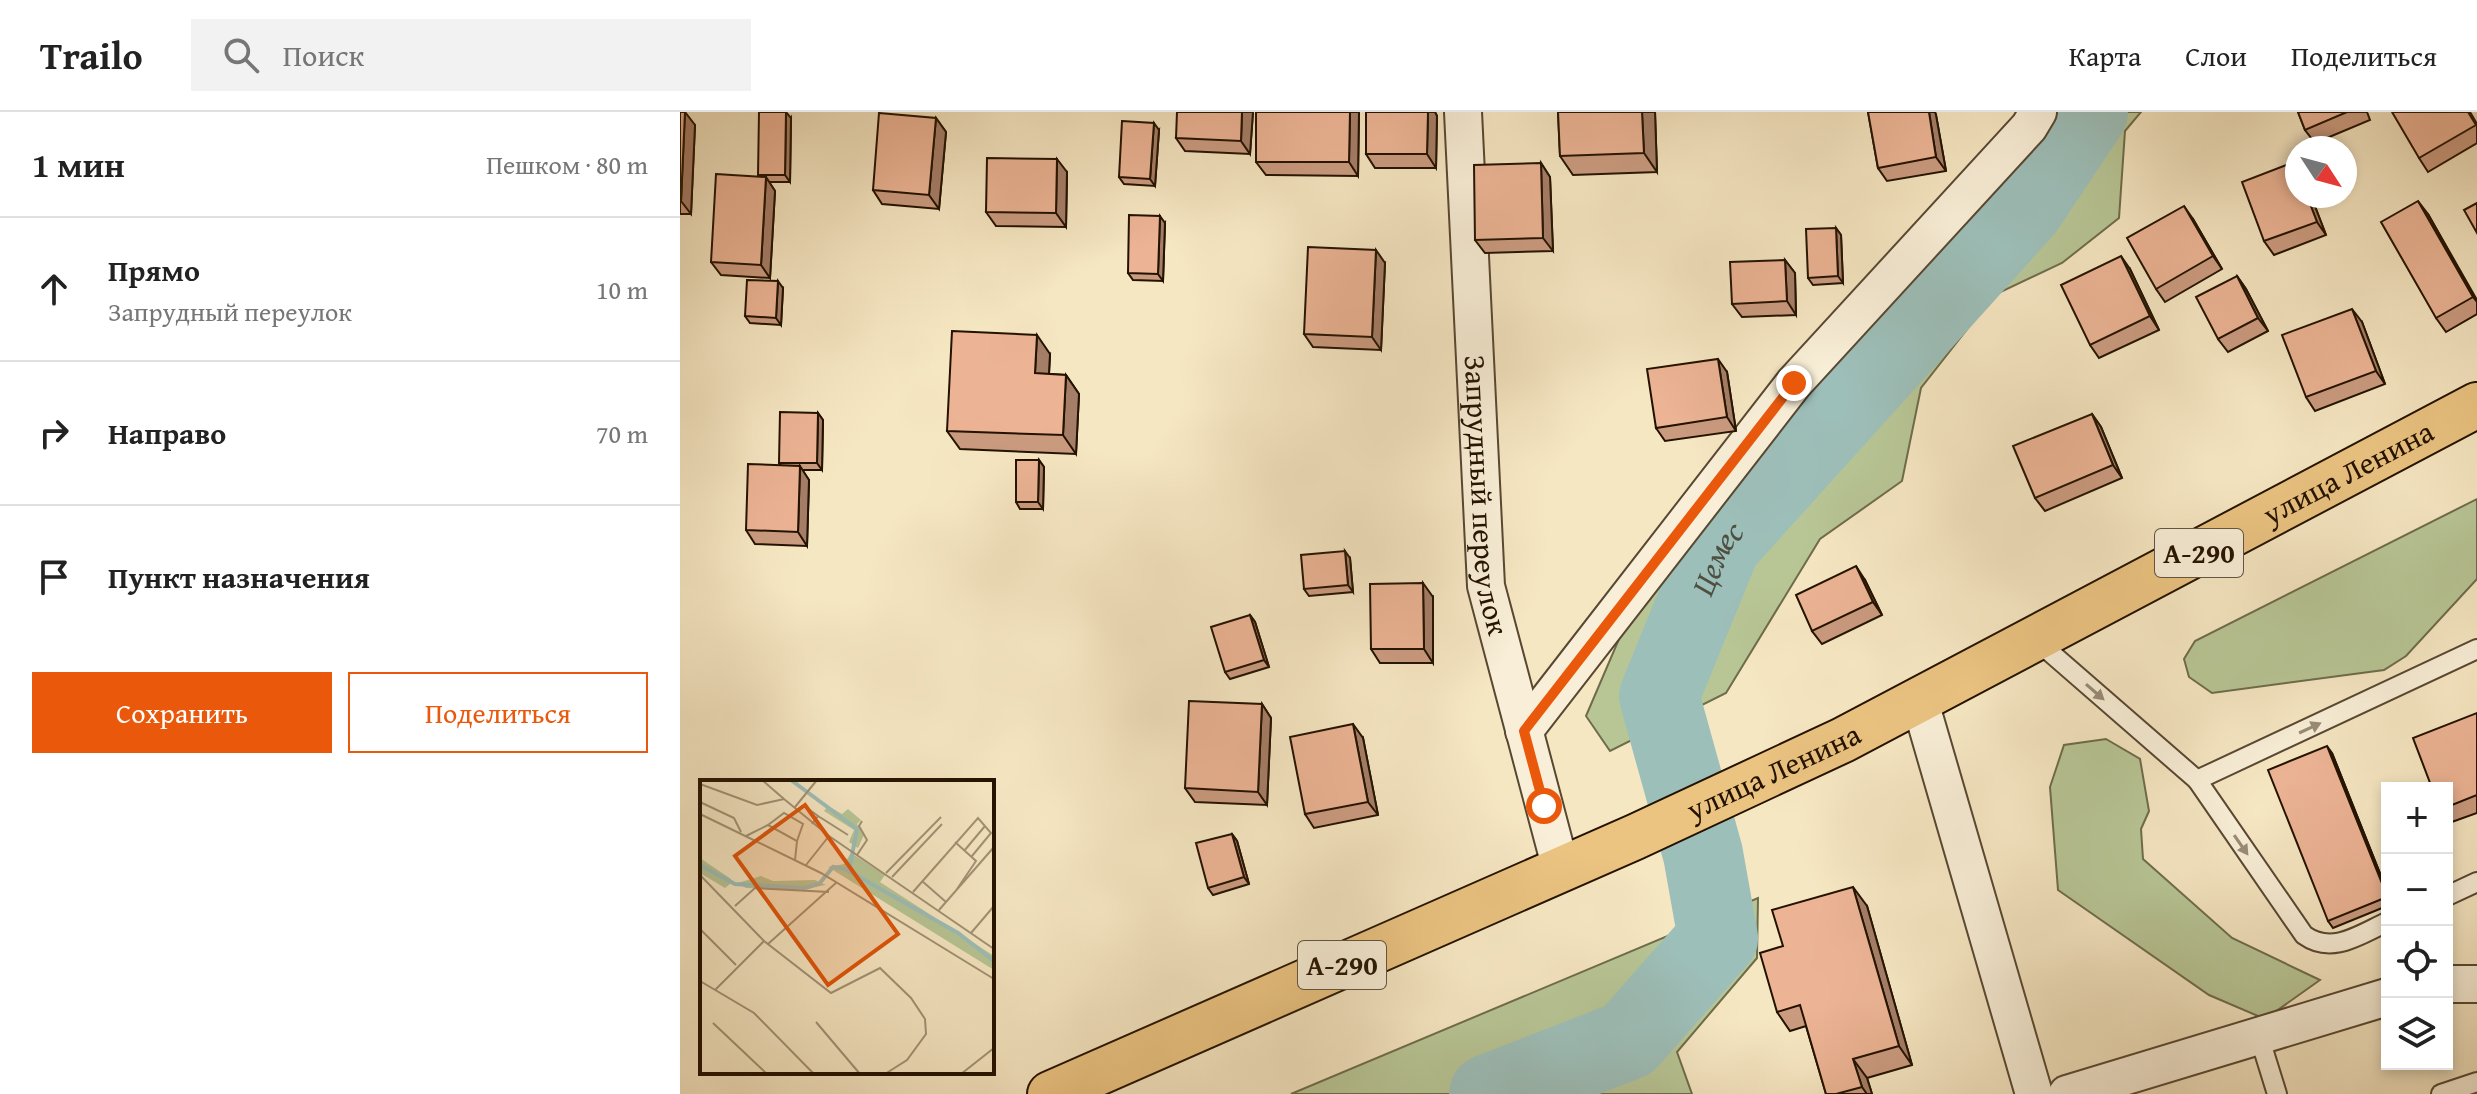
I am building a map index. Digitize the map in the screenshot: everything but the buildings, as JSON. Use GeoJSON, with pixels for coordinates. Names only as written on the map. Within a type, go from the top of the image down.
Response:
{"type":"FeatureCollection","features":[{"type":"Feature","properties":{"kind":"highway","name":"улица Ленина"},"geometry":{"type":"LineString","coordinates":[[1050,1094],[1750,785],[1920,702],[2477,405]]}},
{"type":"Feature","properties":{"kind":"street","name":"Запрудный переулок"},"geometry":{"type":"LineString","coordinates":[[1463,112],[1486,586],[1561,869]]}},
{"type":"Feature","properties":{"kind":"street"},"geometry":{"type":"LineString","coordinates":[[1524,731],[1794,383],[2029,127],[2038,112]]}},
{"type":"Feature","properties":{"kind":"street"},"geometry":{"type":"LineString","coordinates":[[1920,702],[2034,1094]]}},
{"type":"Feature","properties":{"kind":"street"},"geometry":{"type":"LineString","coordinates":[[2453,984],[2477,984]]}},
{"type":"Feature","properties":{"kind":"street"},"geometry":{"type":"LineString","coordinates":[[2067,1094],[2384,998]]}},
{"type":"Feature","properties":{"kind":"lane"},"geometry":{"type":"LineString","coordinates":[[2036,640],[2197,780],[2304,935],[2318,945],[2340,943],[2381,925]]}},
{"type":"Feature","properties":{"kind":"lane"},"geometry":{"type":"LineString","coordinates":[[2197,780],[2477,649]]}},
{"type":"Feature","properties":{"kind":"lane"},"geometry":{"type":"LineString","coordinates":[[2453,893],[2477,882]]}},
{"type":"Feature","properties":{"kind":"lane"},"geometry":{"type":"LineString","coordinates":[[2259,1036],[2277,1094]]}},
{"type":"Feature","properties":{"kind":"lane"},"geometry":{"type":"LineString","coordinates":[[2441,1094],[2477,1082]]}},
{"type":"Feature","properties":{"kind":"green space"},"geometry":{"type":"Polygon","coordinates":[[[2051,112],[2141,112],[2125,131],[2119,218],[2062,263],[1994,295],[1921,388],[1902,481],[1820,539],[1726,693],[1610,751],[1586,716],[1622,632],[1762,437],[2051,112]]]}},
{"type":"Feature","properties":{"kind":"green space"},"geometry":{"type":"Polygon","coordinates":[[[2477,499],[2477,579],[2406,656],[2384,670],[2212,693],[2189,677],[2184,659],[2195,641],[2477,499]]]}},
{"type":"Feature","properties":{"kind":"green space"},"geometry":{"type":"Polygon","coordinates":[[[2106,739],[2140,759],[2149,811],[2141,829],[2143,859],[2232,938],[2320,980],[2265,1019],[2209,995],[2058,890],[2050,787],[2064,745],[2106,739]]]}},
{"type":"Feature","properties":{"kind":"green space"},"geometry":{"type":"Polygon","coordinates":[[[1758,898],[1757,958],[1677,1052],[1692,1094],[1291,1094],[1758,898]]]}},
{"type":"Feature","properties":{"kind":"waterway","name":"Цемес"},"geometry":{"type":"LineString","coordinates":[[1489,1094],[1628,1040],[1718,938],[1703,854],[1659,696],[1721,544],[2024,208],[2088,112]]}},
{"type":"Feature","properties":{"kind":"route"},"geometry":{"type":"LineString","coordinates":[[1544,806],[1524,731],[1794,383]]}}]}
